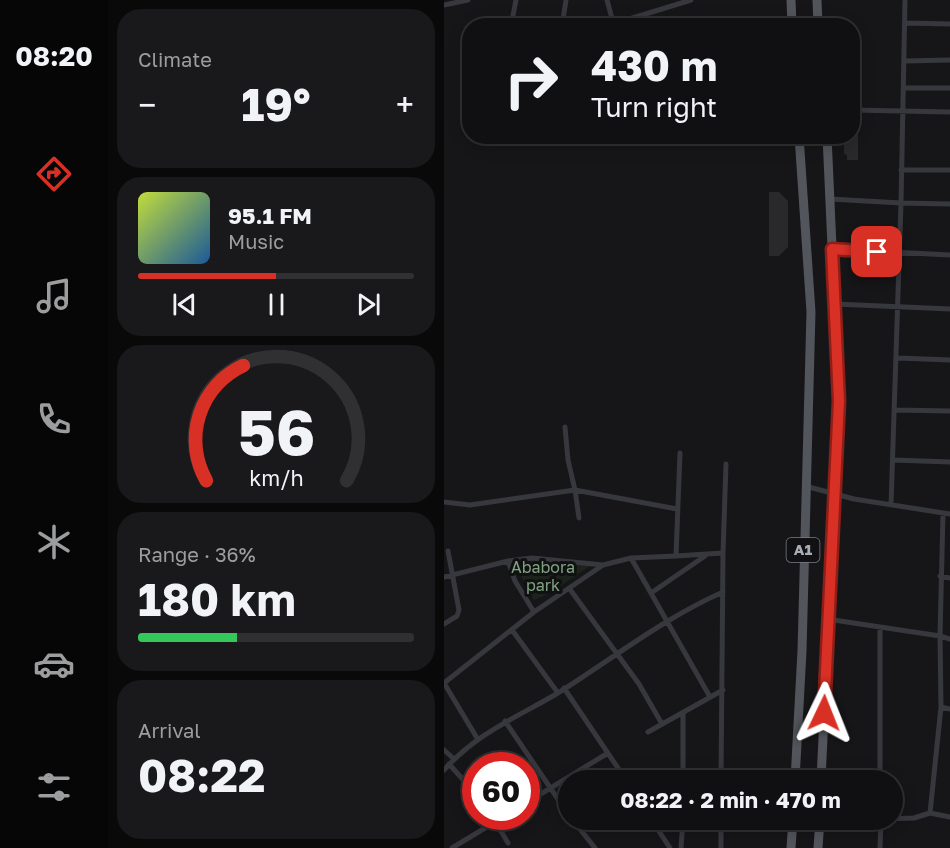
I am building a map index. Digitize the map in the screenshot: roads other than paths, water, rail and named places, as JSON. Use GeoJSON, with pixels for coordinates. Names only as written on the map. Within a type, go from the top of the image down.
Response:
{"type":"FeatureCollection","features":[{"type":"Feature","properties":{"kind":"main road"},"geometry":{"type":"LineString","coordinates":[[791,0],[792,18]]}},
{"type":"Feature","properties":{"kind":"main road"},"geometry":{"type":"LineString","coordinates":[[817,0],[818,18]]}},
{"type":"Feature","properties":{"kind":"main road","name":"A1"},"geometry":{"type":"LineString","coordinates":[[796,770],[802,651],[811,312],[800,144]]}},
{"type":"Feature","properties":{"kind":"main road","name":"A1"},"geometry":{"type":"LineString","coordinates":[[821,770],[839,401],[827,144]]}},
{"type":"Feature","properties":{"kind":"main road"},"geometry":{"type":"LineString","coordinates":[[789,846],[791,830]]}},
{"type":"Feature","properties":{"kind":"main road"},"geometry":{"type":"LineString","coordinates":[[818,848],[819,830]]}},
{"type":"Feature","properties":{"kind":"street"},"geometry":{"type":"LineString","coordinates":[[444,5],[468,0]]}},
{"type":"Feature","properties":{"kind":"street"},"geometry":{"type":"LineString","coordinates":[[513,18],[516,0]]}},
{"type":"Feature","properties":{"kind":"street"},"geometry":{"type":"LineString","coordinates":[[563,18],[566,0]]}},
{"type":"Feature","properties":{"kind":"street"},"geometry":{"type":"LineString","coordinates":[[607,0],[612,18]]}},
{"type":"Feature","properties":{"kind":"street"},"geometry":{"type":"LineString","coordinates":[[636,18],[691,0]]}},
{"type":"Feature","properties":{"kind":"street"},"geometry":{"type":"LineString","coordinates":[[891,505],[898,358],[905,0]]}},
{"type":"Feature","properties":{"kind":"street"},"geometry":{"type":"LineString","coordinates":[[905,23],[950,24]]}},
{"type":"Feature","properties":{"kind":"street"},"geometry":{"type":"LineString","coordinates":[[905,61],[950,60]]}},
{"type":"Feature","properties":{"kind":"street"},"geometry":{"type":"LineString","coordinates":[[904,88],[950,88]]}},
{"type":"Feature","properties":{"kind":"street"},"geometry":{"type":"LineString","coordinates":[[860,110],[950,112]]}},
{"type":"Feature","properties":{"kind":"street"},"geometry":{"type":"LineString","coordinates":[[901,170],[950,170]]}},
{"type":"Feature","properties":{"kind":"street"},"geometry":{"type":"LineString","coordinates":[[830,199],[950,204]]}},
{"type":"Feature","properties":{"kind":"street"},"geometry":{"type":"LineString","coordinates":[[832,249],[950,255]]}},
{"type":"Feature","properties":{"kind":"street"},"geometry":{"type":"LineString","coordinates":[[835,304],[950,309]]}},
{"type":"Feature","properties":{"kind":"street"},"geometry":{"type":"LineString","coordinates":[[898,358],[950,360]]}},
{"type":"Feature","properties":{"kind":"street"},"geometry":{"type":"LineString","coordinates":[[896,410],[950,411]]}},
{"type":"Feature","properties":{"kind":"street"},"geometry":{"type":"LineString","coordinates":[[565,427],[568,460],[579,518]]}},
{"type":"Feature","properties":{"kind":"street"},"geometry":{"type":"LineString","coordinates":[[676,556],[681,453]]}},
{"type":"Feature","properties":{"kind":"street"},"geometry":{"type":"LineString","coordinates":[[894,460],[950,462]]}},
{"type":"Feature","properties":{"kind":"street"},"geometry":{"type":"LineString","coordinates":[[721,770],[726,464]]}},
{"type":"Feature","properties":{"kind":"street"},"geometry":{"type":"LineString","coordinates":[[805,486],[834,494],[950,514]]}},
{"type":"Feature","properties":{"kind":"street"},"geometry":{"type":"LineString","coordinates":[[444,502],[470,504],[531,494],[575,490],[677,509]]}},
{"type":"Feature","properties":{"kind":"street"},"geometry":{"type":"LineString","coordinates":[[930,813],[941,707],[940,576],[943,513]]}},
{"type":"Feature","properties":{"kind":"street"},"geometry":{"type":"LineString","coordinates":[[444,624],[459,613],[448,551]]}},
{"type":"Feature","properties":{"kind":"street"},"geometry":{"type":"LineString","coordinates":[[477,738],[444,683],[534,612],[603,565],[631,558],[705,556],[723,553]]}},
{"type":"Feature","properties":{"kind":"street"},"geometry":{"type":"LineString","coordinates":[[651,592],[705,556]]}},
{"type":"Feature","properties":{"kind":"street"},"geometry":{"type":"LineString","coordinates":[[444,577],[508,561],[553,558],[603,565]]}},
{"type":"Feature","properties":{"kind":"street"},"geometry":{"type":"LineString","coordinates":[[631,558],[710,697]]}},
{"type":"Feature","properties":{"kind":"street"},"geometry":{"type":"LineString","coordinates":[[508,561],[515,581],[534,612]]}},
{"type":"Feature","properties":{"kind":"street"},"geometry":{"type":"LineString","coordinates":[[940,576],[950,578]]}},
{"type":"Feature","properties":{"kind":"street"},"geometry":{"type":"LineString","coordinates":[[569,588],[618,654],[662,724]]}},
{"type":"Feature","properties":{"kind":"street"},"geometry":{"type":"LineString","coordinates":[[444,770],[477,738],[558,693],[667,622],[723,592]]}},
{"type":"Feature","properties":{"kind":"street"},"geometry":{"type":"LineString","coordinates":[[827,619],[950,639]]}},
{"type":"Feature","properties":{"kind":"street"},"geometry":{"type":"LineString","coordinates":[[880,627],[880,770]]}},
{"type":"Feature","properties":{"kind":"street"},"geometry":{"type":"LineString","coordinates":[[512,630],[558,693]]}},
{"type":"Feature","properties":{"kind":"street"},"geometry":{"type":"LineString","coordinates":[[564,688],[619,770]]}},
{"type":"Feature","properties":{"kind":"street"},"geometry":{"type":"LineString","coordinates":[[648,732],[723,690]]}},
{"type":"Feature","properties":{"kind":"street"},"geometry":{"type":"LineString","coordinates":[[941,707],[950,709]]}},
{"type":"Feature","properties":{"kind":"street"},"geometry":{"type":"LineString","coordinates":[[683,712],[683,770]]}},
{"type":"Feature","properties":{"kind":"street"},"geometry":{"type":"LineString","coordinates":[[505,721],[558,801]]}},
{"type":"Feature","properties":{"kind":"street"},"geometry":{"type":"LineString","coordinates":[[444,750],[462,775]]}},
{"type":"Feature","properties":{"kind":"street"},"geometry":{"type":"LineString","coordinates":[[540,794],[608,753]]}},
{"type":"Feature","properties":{"kind":"street"},"geometry":{"type":"LineString","coordinates":[[903,818],[914,818],[930,813],[950,817]]}},
{"type":"Feature","properties":{"kind":"street"},"geometry":{"type":"LineString","coordinates":[[453,848],[478,830]]}},
{"type":"Feature","properties":{"kind":"street"},"geometry":{"type":"LineString","coordinates":[[500,830],[508,843]]}},
{"type":"Feature","properties":{"kind":"street"},"geometry":{"type":"LineString","coordinates":[[580,830],[594,848]]}},
{"type":"Feature","properties":{"kind":"street"},"geometry":{"type":"LineString","coordinates":[[658,830],[670,848]]}},
{"type":"Feature","properties":{"kind":"street"},"geometry":{"type":"LineString","coordinates":[[681,848],[682,830]]}},
{"type":"Feature","properties":{"kind":"street"},"geometry":{"type":"LineString","coordinates":[[721,830],[721,848]]}},
{"type":"Feature","properties":{"kind":"street"},"geometry":{"type":"LineString","coordinates":[[879,848],[880,830]]}},
{"type":"Feature","properties":{"kind":"park label","name":"Ababora park"},"geometry":{"type":"Point","coordinates":[543,576]}}]}
